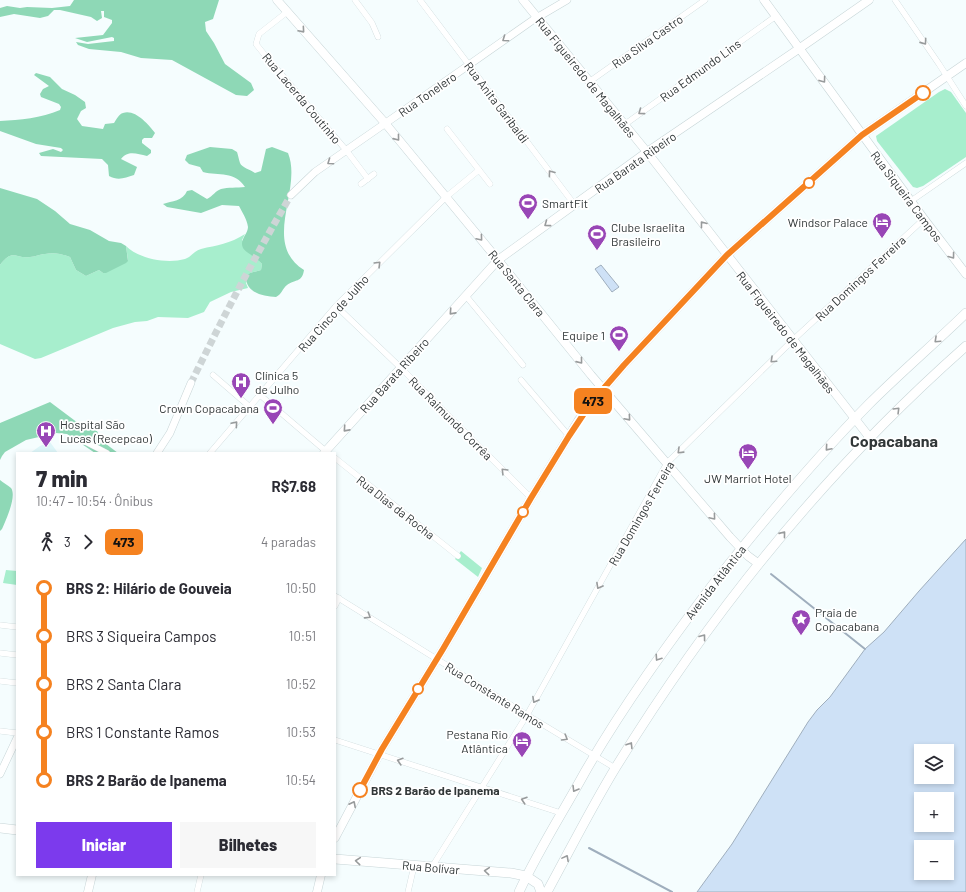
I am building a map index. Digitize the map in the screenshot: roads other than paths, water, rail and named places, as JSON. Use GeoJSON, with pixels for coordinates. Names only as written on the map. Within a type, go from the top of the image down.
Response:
{"type":"FeatureCollection","features":[{"type":"Feature","properties":{"kind":"main road","name":"Rua Santa Clara"},"geometry":{"type":"LineString","coordinates":[[277,0],[385,123],[603,389],[741,549],[759,564]]}},
{"type":"Feature","properties":{"kind":"main road","name":"Rua Figueiredo de Magalhães"},"geometry":{"type":"LineString","coordinates":[[523,0],[647,152],[870,438]]}},
{"type":"Feature","properties":{"kind":"main road","name":"Rua Siqueira Campos"},"geometry":{"type":"LineString","coordinates":[[764,0],[924,220],[966,274]]}},
{"type":"Feature","properties":{"kind":"main road","name":"Rua Barata Ribeiro"},"geometry":{"type":"LineString","coordinates":[[326,452],[498,260],[647,152],[869,0]]}},
{"type":"Feature","properties":{"kind":"main road"},"geometry":{"type":"LineString","coordinates":[[336,836],[379,754],[531,498],[585,411],[628,360],[727,255],[862,135],[966,63]]}},
{"type":"Feature","properties":{"kind":"main road","name":"Avenida Atlântica"},"geometry":{"type":"LineString","coordinates":[[519,892],[526,876],[594,756],[671,640],[741,549],[854,419],[966,313]]}},
{"type":"Feature","properties":{"kind":"main road","name":"Avenida Atlântica"},"geometry":{"type":"LineString","coordinates":[[547,892],[615,768],[683,665],[759,564],[834,475],[923,385],[966,346]]}},
{"type":"Feature","properties":{"kind":"main road"},"geometry":{"type":"LineString","coordinates":[[0,828],[16,830]]}},
{"type":"Feature","properties":{"kind":"main road","name":"Rua Bolívar"},"geometry":{"type":"LineString","coordinates":[[336,859],[511,873],[526,876]]}},
{"type":"Feature","properties":{"kind":"main road"},"geometry":{"type":"LineString","coordinates":[[88,892],[92,876]]}},
{"type":"Feature","properties":{"kind":"main road"},"geometry":{"type":"LineString","coordinates":[[316,892],[321,876]]}},
{"type":"Feature","properties":{"kind":"main road"},"geometry":{"type":"LineString","coordinates":[[526,876],[538,884],[540,892]]}},
{"type":"Feature","properties":{"kind":"street"},"geometry":{"type":"LineString","coordinates":[[355,0],[372,23],[378,38]]}},
{"type":"Feature","properties":{"kind":"street","name":"Rua Anita Garibaldi"},"geometry":{"type":"LineString","coordinates":[[420,0],[574,204]]}},
{"type":"Feature","properties":{"kind":"street","name":"Rua Tonelero"},"geometry":{"type":"LineString","coordinates":[[291,195],[316,172],[346,150],[537,17],[567,0]]}},
{"type":"Feature","properties":{"kind":"street","name":"Rua Silva Castro"},"geometry":{"type":"LineString","coordinates":[[589,82],[705,0]]}},
{"type":"Feature","properties":{"kind":"street"},"geometry":{"type":"LineString","coordinates":[[895,0],[966,106]]}},
{"type":"Feature","properties":{"kind":"street","name":"Rua Lacerda Coutinho"},"geometry":{"type":"LineString","coordinates":[[287,12],[259,34],[256,44],[346,150]]}},
{"type":"Feature","properties":{"kind":"street","name":"Rua Edmundo Lins"},"geometry":{"type":"LineString","coordinates":[[624,125],[776,16]]}},
{"type":"Feature","properties":{"kind":"street"},"geometry":{"type":"LineString","coordinates":[[447,129],[490,184]]}},
{"type":"Feature","properties":{"kind":"street"},"geometry":{"type":"LineString","coordinates":[[346,150],[368,179]]}},
{"type":"Feature","properties":{"kind":"street"},"geometry":{"type":"LineString","coordinates":[[911,201],[966,163]]}},
{"type":"Feature","properties":{"kind":"street","name":"Rua Cinco de Julho"},"geometry":{"type":"LineString","coordinates":[[211,452],[336,306],[446,197],[479,170]]}},
{"type":"Feature","properties":{"kind":"street"},"geometry":{"type":"LineString","coordinates":[[361,184],[374,174]]}},
{"type":"Feature","properties":{"kind":"street","name":"Rua Domingos Ferreira"},"geometry":{"type":"LineString","coordinates":[[432,867],[527,715],[667,463],[793,340],[924,220]]}},
{"type":"Feature","properties":{"kind":"street"},"geometry":{"type":"LineString","coordinates":[[466,296],[523,365]]}},
{"type":"Feature","properties":{"kind":"street","name":"Rua Raimundo Corrêa"},"geometry":{"type":"LineString","coordinates":[[336,306],[401,368],[531,498]]}},
{"type":"Feature","properties":{"kind":"street"},"geometry":{"type":"LineString","coordinates":[[213,375],[250,406]]}},
{"type":"Feature","properties":{"kind":"street"},"geometry":{"type":"LineString","coordinates":[[521,380],[569,436]]}},
{"type":"Feature","properties":{"kind":"street"},"geometry":{"type":"LineString","coordinates":[[158,452],[170,433],[192,383]]}},
{"type":"Feature","properties":{"kind":"street"},"geometry":{"type":"LineString","coordinates":[[260,395],[326,452]]}},
{"type":"Feature","properties":{"kind":"street"},"geometry":{"type":"LineString","coordinates":[[80,439],[105,452]]}},
{"type":"Feature","properties":{"kind":"street","name":"Rua Dias da Rocha"},"geometry":{"type":"LineString","coordinates":[[336,459],[458,556]]}},
{"type":"Feature","properties":{"kind":"street","name":"Rua Constante Ramos"},"geometry":{"type":"LineString","coordinates":[[337,597],[615,768]]}},
{"type":"Feature","properties":{"kind":"street"},"geometry":{"type":"LineString","coordinates":[[0,625],[16,627]]}},
{"type":"Feature","properties":{"kind":"street"},"geometry":{"type":"LineString","coordinates":[[0,653],[16,655]]}},
{"type":"Feature","properties":{"kind":"street"},"geometry":{"type":"LineString","coordinates":[[0,681],[16,683]]}},
{"type":"Feature","properties":{"kind":"street"},"geometry":{"type":"LineString","coordinates":[[0,731],[16,733]]}},
{"type":"Feature","properties":{"kind":"street"},"geometry":{"type":"LineString","coordinates":[[0,774],[3,761],[16,740]]}},
{"type":"Feature","properties":{"kind":"street"},"geometry":{"type":"LineString","coordinates":[[336,740],[561,813]]}},
{"type":"Feature","properties":{"kind":"street"},"geometry":{"type":"LineString","coordinates":[[408,892],[414,866]]}},
{"type":"Feature","properties":{"kind":"street"},"geometry":{"type":"LineString","coordinates":[[197,892],[201,876]]}},
{"type":"Feature","properties":{"kind":"waterway"},"geometry":{"type":"LineString","coordinates":[[771,574],[865,649]]}},
{"type":"Feature","properties":{"kind":"waterway"},"geometry":{"type":"LineString","coordinates":[[589,848],[672,892]]}},
{"type":"Feature","properties":{"kind":"tunnel"},"geometry":{"type":"LineString","coordinates":[[191,383],[239,288],[291,195]]}},
{"type":"Feature","properties":{"kind":"place","name":"SmartFit"},"geometry":{"type":"Point","coordinates":[528,220]}},
{"type":"Feature","properties":{"kind":"place","name":"Windsor Palace"},"geometry":{"type":"Point","coordinates":[882,239]}},
{"type":"Feature","properties":{"kind":"place","name":"Clube Israelita Brasileiro"},"geometry":{"type":"Point","coordinates":[597,251]}},
{"type":"Feature","properties":{"kind":"place","name":"Equipe 1"},"geometry":{"type":"Point","coordinates":[619,352]}},
{"type":"Feature","properties":{"kind":"place","name":"Clínica 5 de Julho"},"geometry":{"type":"Point","coordinates":[241,399]}},
{"type":"Feature","properties":{"kind":"place","name":"Crown Copacabana"},"geometry":{"type":"Point","coordinates":[273,425]}},
{"type":"Feature","properties":{"kind":"place","name":"Hospital São Lucas (Recepcao)"},"geometry":{"type":"Point","coordinates":[46,448]}},
{"type":"Feature","properties":{"kind":"place","name":"JW Marriot Hotel"},"geometry":{"type":"Point","coordinates":[748,470]}},
{"type":"Feature","properties":{"kind":"place","name":"Praia de Copacabana"},"geometry":{"type":"Point","coordinates":[801,636]}},
{"type":"Feature","properties":{"kind":"place","name":"Pestana Rio Atlântica"},"geometry":{"type":"Point","coordinates":[522,758]}},
{"type":"Feature","properties":{"kind":"place","name":"BRS 2 Barão de Ipanema"},"geometry":{"type":"Point","coordinates":[360,790]}},
{"type":"Feature","properties":{"kind":"district","name":"Copacabana"},"geometry":{"type":"Point","coordinates":[894,440]}}]}
